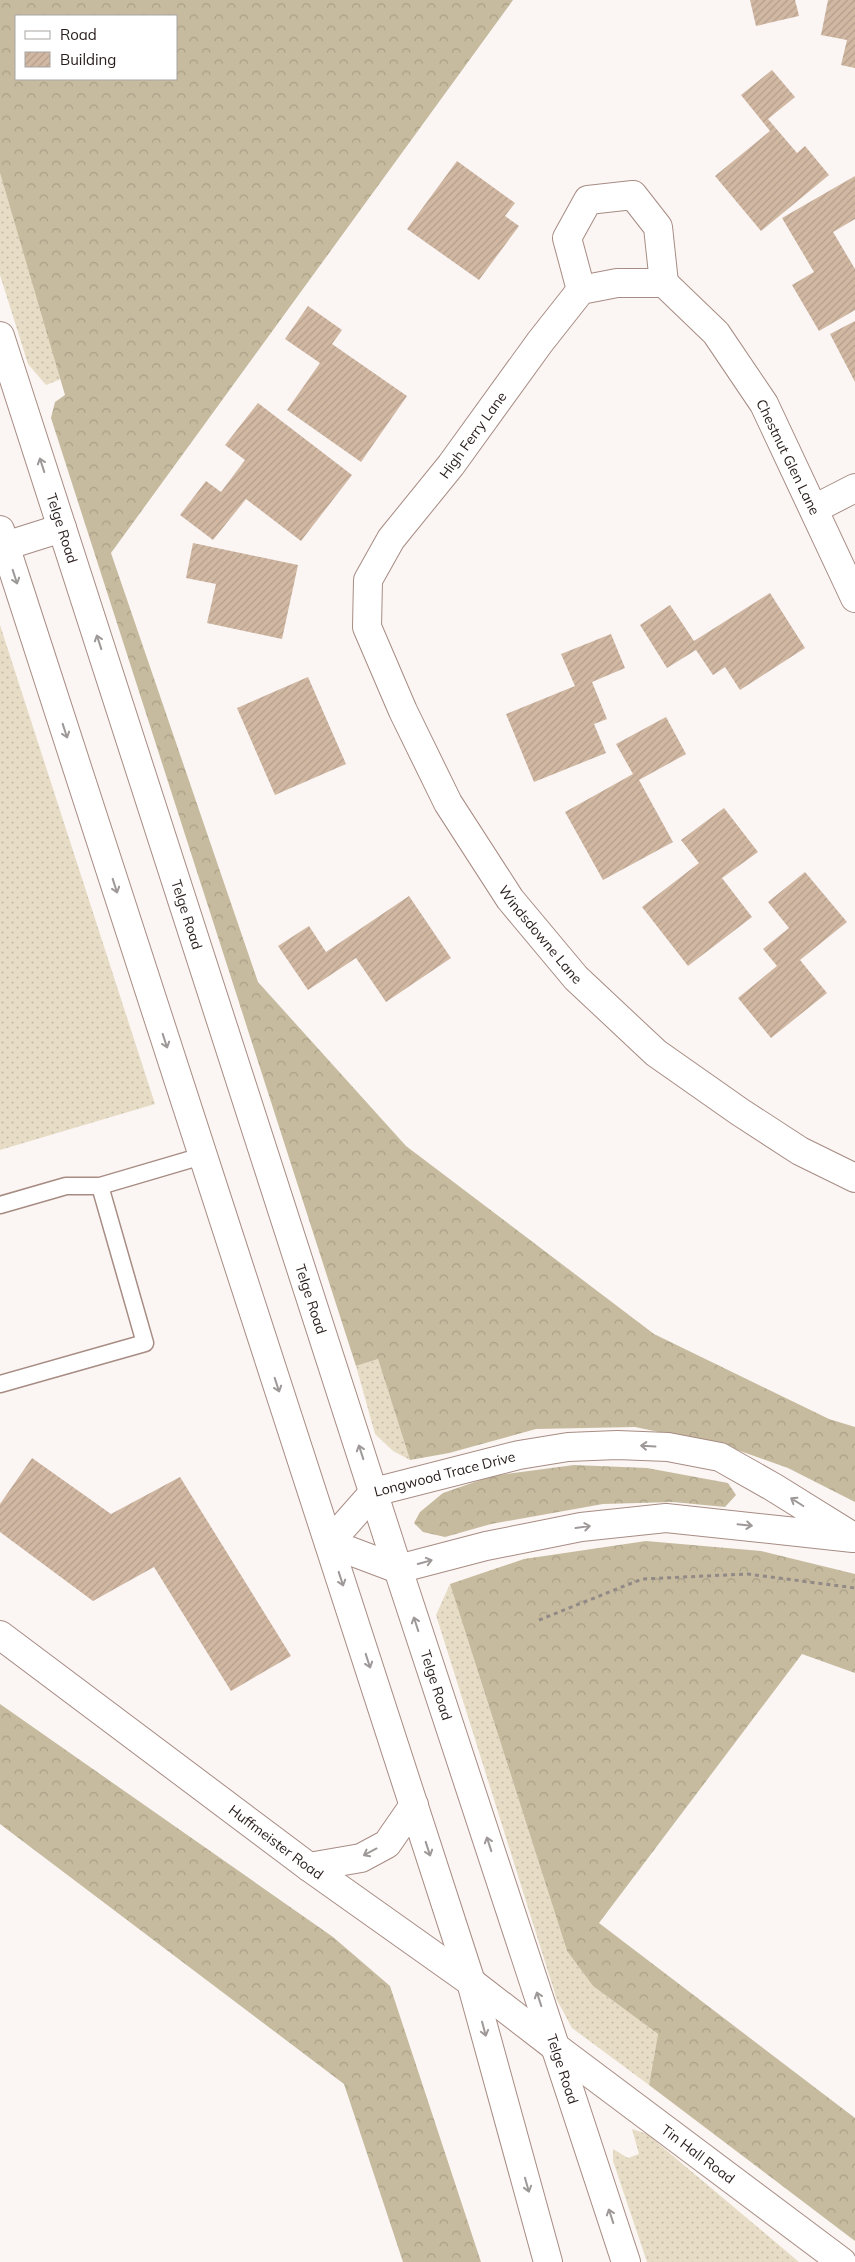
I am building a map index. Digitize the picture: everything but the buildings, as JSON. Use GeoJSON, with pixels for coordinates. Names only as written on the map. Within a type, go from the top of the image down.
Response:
{"type":"FeatureCollection","features":[{"type":"Feature","properties":{"kind":"street"},"geometry":{"type":"LineString","coordinates":[[633,195],[658,227],[664,283],[617,283],[581,290],[567,238],[588,200],[633,195]]}},
{"type":"Feature","properties":{"kind":"street","name":"Chestnut Glen Lane"},"geometry":{"type":"LineString","coordinates":[[664,283],[716,333],[759,396],[855,598]]}},
{"type":"Feature","properties":{"kind":"street","name":"High Ferry Lane"},"geometry":{"type":"LineString","coordinates":[[368,580],[391,539],[451,465],[540,342],[581,290]]}},
{"type":"Feature","properties":{"kind":"street","name":"Telge Road"},"geometry":{"type":"LineString","coordinates":[[0,336],[398,1569],[626,2262]]}},
{"type":"Feature","properties":{"kind":"street"},"geometry":{"type":"LineString","coordinates":[[814,509],[855,488]]}},
{"type":"Feature","properties":{"kind":"street"},"geometry":{"type":"LineString","coordinates":[[62,528],[3,538],[471,1982],[548,2262]]}},
{"type":"Feature","properties":{"kind":"street","name":"Windsdowne Lane"},"geometry":{"type":"LineString","coordinates":[[368,580],[368,626],[402,711],[448,803],[510,899],[576,978],[656,1053],[740,1112],[800,1151],[855,1178]]}},
{"type":"Feature","properties":{"kind":"street","name":"Longwood Trace Drive"},"geometry":{"type":"LineString","coordinates":[[329,1543],[374,1492],[519,1455],[568,1447],[617,1445],[668,1448],[720,1457],[773,1487],[854,1538]]}},
{"type":"Feature","properties":{"kind":"street","name":"Longwood Trace Drive"},"geometry":{"type":"LineString","coordinates":[[398,1569],[486,1546],[581,1527],[666,1518],[854,1538]]}},
{"type":"Feature","properties":{"kind":"street"},"geometry":{"type":"LineString","coordinates":[[329,1543],[398,1569]]}},
{"type":"Feature","properties":{"kind":"street","name":"Huffmeister Road"},"geometry":{"type":"LineString","coordinates":[[0,1635],[309,1867],[471,1982],[554,2046]]}},
{"type":"Feature","properties":{"kind":"street"},"geometry":{"type":"LineString","coordinates":[[309,1867],[360,1858],[387,1844],[414,1805]]}},
{"type":"Feature","properties":{"kind":"street","name":"Tin Hall Road"},"geometry":{"type":"LineString","coordinates":[[554,2046],[842,2262]]}},
{"type":"Feature","properties":{"kind":"lane"},"geometry":{"type":"LineString","coordinates":[[0,1205],[66,1186],[100,1186],[202,1156]]}},
{"type":"Feature","properties":{"kind":"lane"},"geometry":{"type":"LineString","coordinates":[[0,1384],[145,1343],[100,1186]]}},
{"type":"Feature","properties":{"kind":"path"},"geometry":{"type":"LineString","coordinates":[[539,1620],[642,1580],[748,1574],[855,1588]]}},
{"type":"Feature","properties":{"kind":"shaded area"},"geometry":{"type":"Polygon","coordinates":[[[0,173],[61,379],[46,385],[28,364],[0,275],[0,173]]]}},
{"type":"Feature","properties":{"kind":"shaded area"},"geometry":{"type":"Polygon","coordinates":[[[0,625],[155,1104],[0,1150],[0,625]]]}},
{"type":"Feature","properties":{"kind":"shaded area"},"geometry":{"type":"Polygon","coordinates":[[[378,1359],[410,1460],[393,1451],[375,1434],[356,1366],[378,1359]]]}},
{"type":"Feature","properties":{"kind":"shaded area"},"geometry":{"type":"Polygon","coordinates":[[[450,1584],[567,1951],[593,1986],[658,2034],[649,2085],[572,2028],[557,2000],[436,1615],[450,1584]]]}},
{"type":"Feature","properties":{"kind":"shaded area"},"geometry":{"type":"Polygon","coordinates":[[[632,2129],[647,2134],[799,2262],[647,2262],[613,2161],[613,2149],[628,2158],[639,2154],[632,2129]]]}},
{"type":"Feature","properties":{"kind":"green space"},"geometry":{"type":"Polygon","coordinates":[[[0,0],[513,0],[111,553],[258,982],[406,1146],[654,1334],[829,1419],[855,1427],[855,1502],[788,1468],[726,1446],[635,1427],[536,1429],[449,1453],[410,1460],[378,1359],[356,1366],[51,418],[55,402],[65,395],[0,173],[0,0]]]}},
{"type":"Feature","properties":{"kind":"green space"},"geometry":{"type":"Polygon","coordinates":[[[574,1465],[647,1468],[728,1483],[736,1495],[725,1507],[673,1502],[603,1504],[491,1524],[445,1537],[423,1532],[414,1523],[420,1512],[443,1493],[492,1476],[574,1465]]]}},
{"type":"Feature","properties":{"kind":"green space"},"geometry":{"type":"Polygon","coordinates":[[[646,1541],[761,1551],[855,1574],[855,1673],[802,1654],[599,1923],[855,2118],[855,2241],[649,2085],[658,2034],[593,1986],[567,1951],[450,1584],[524,1559],[646,1541]]]}},
{"type":"Feature","properties":{"kind":"green space"},"geometry":{"type":"Polygon","coordinates":[[[0,1704],[333,1937],[390,1986],[481,2262],[403,2262],[344,2084],[0,1824],[0,1704]]]}}]}
